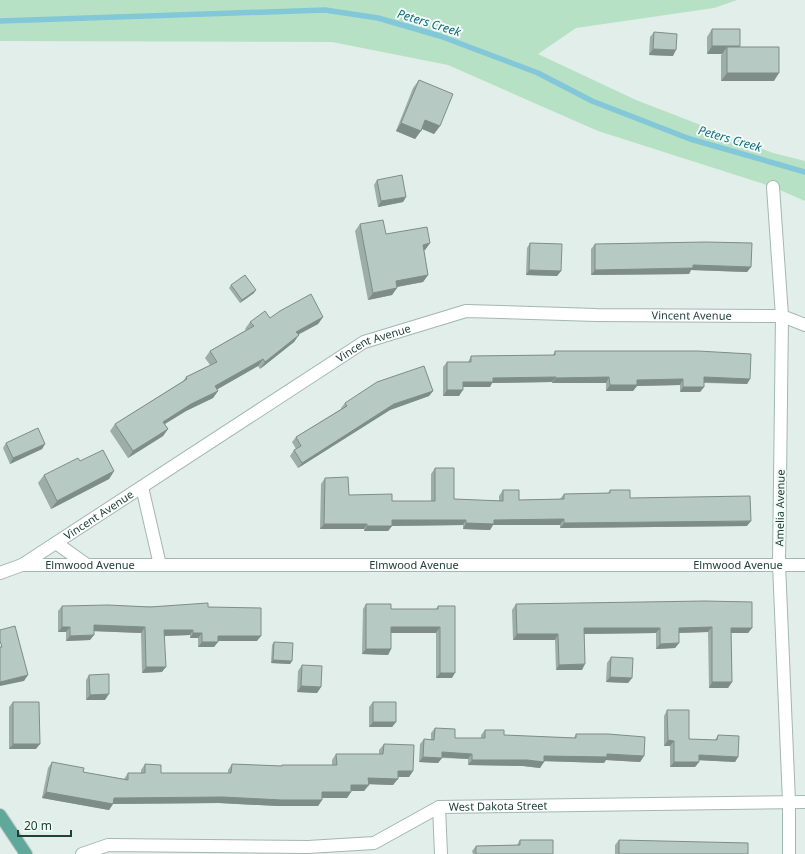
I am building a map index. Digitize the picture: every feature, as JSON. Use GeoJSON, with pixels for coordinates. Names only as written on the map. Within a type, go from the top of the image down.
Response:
{"type":"FeatureCollection","features":[{"type":"Feature","properties":{"kind":"main road"},"geometry":{"type":"LineString","coordinates":[[0,815],[26,854]]}},
{"type":"Feature","properties":{"kind":"street","name":"Amelia Avenue"},"geometry":{"type":"LineString","coordinates":[[773,187],[782,316],[779,564],[790,802],[789,854]]}},
{"type":"Feature","properties":{"kind":"street","name":"Vincent Avenue"},"geometry":{"type":"LineString","coordinates":[[0,572],[22,565],[364,342],[466,311],[596,315],[782,316],[805,325]]}},
{"type":"Feature","properties":{"kind":"street"},"geometry":{"type":"LineString","coordinates":[[142,487],[160,565]]}},
{"type":"Feature","properties":{"kind":"street"},"geometry":{"type":"LineString","coordinates":[[56,543],[87,565]]}},
{"type":"Feature","properties":{"kind":"street","name":"Elmwood Avenue"},"geometry":{"type":"LineString","coordinates":[[22,565],[805,565]]}},
{"type":"Feature","properties":{"kind":"street","name":"West Dakota Street"},"geometry":{"type":"LineString","coordinates":[[82,854],[108,845],[308,847],[374,843],[439,807],[805,802]]}},
{"type":"Feature","properties":{"kind":"street"},"geometry":{"type":"LineString","coordinates":[[439,807],[441,854]]}},
{"type":"Feature","properties":{"kind":"green space"},"geometry":{"type":"Polygon","coordinates":[[[0,0],[737,0],[714,8],[576,28],[538,54],[636,100],[773,153],[805,161],[805,201],[773,187],[598,131],[448,65],[332,42],[0,41],[0,0]]]}},
{"type":"Feature","properties":{"kind":"building"},"geometry":{"type":"Polygon","coordinates":[[[712,29],[740,29],[740,46],[712,46],[712,29]]]}},
{"type":"Feature","properties":{"kind":"building"},"geometry":{"type":"Polygon","coordinates":[[[654,32],[677,34],[676,50],[653,49],[654,32]]]}},
{"type":"Feature","properties":{"kind":"building"},"geometry":{"type":"Polygon","coordinates":[[[727,47],[779,47],[779,73],[727,73],[727,47]]]}},
{"type":"Feature","properties":{"kind":"building"},"geometry":{"type":"Polygon","coordinates":[[[419,80],[453,94],[440,126],[425,120],[421,131],[401,123],[419,80]]]}},
{"type":"Feature","properties":{"kind":"building"},"geometry":{"type":"Polygon","coordinates":[[[402,175],[406,197],[381,201],[377,180],[402,175]]]}},
{"type":"Feature","properties":{"kind":"building"},"geometry":{"type":"Polygon","coordinates":[[[383,220],[386,234],[427,227],[430,243],[423,245],[428,275],[396,281],[397,288],[373,293],[360,224],[383,220]]]}},
{"type":"Feature","properties":{"kind":"building"},"geometry":{"type":"Polygon","coordinates":[[[706,242],[752,243],[751,267],[693,265],[693,268],[595,270],[595,244],[706,242]]]}},
{"type":"Feature","properties":{"kind":"building"},"geometry":{"type":"Polygon","coordinates":[[[530,243],[562,244],[561,271],[529,270],[530,243]]]}},
{"type":"Feature","properties":{"kind":"building"},"geometry":{"type":"Polygon","coordinates":[[[245,275],[256,290],[242,300],[231,285],[245,275]]]}},
{"type":"Feature","properties":{"kind":"building"},"geometry":{"type":"Polygon","coordinates":[[[311,294],[323,317],[296,332],[299,335],[265,362],[263,359],[215,386],[218,391],[191,404],[163,422],[168,429],[133,451],[115,424],[187,379],[186,377],[217,362],[210,351],[254,326],[250,322],[265,311],[270,318],[311,294]]]}},
{"type":"Feature","properties":{"kind":"building"},"geometry":{"type":"Polygon","coordinates":[[[555,351],[698,351],[751,354],[750,379],[704,377],[704,387],[683,387],[683,379],[637,380],[637,385],[610,385],[609,377],[493,378],[493,382],[463,382],[463,390],[447,390],[447,362],[471,362],[471,356],[555,355],[555,351]]]}},
{"type":"Feature","properties":{"kind":"building"},"geometry":{"type":"Polygon","coordinates":[[[424,366],[433,391],[394,404],[302,463],[294,450],[301,446],[296,437],[347,406],[345,403],[377,382],[424,366]]]}},
{"type":"Feature","properties":{"kind":"building"},"geometry":{"type":"Polygon","coordinates":[[[38,428],[45,444],[13,458],[6,443],[38,428]]]}},
{"type":"Feature","properties":{"kind":"building"},"geometry":{"type":"Polygon","coordinates":[[[103,450],[114,471],[57,501],[44,475],[78,458],[80,461],[103,450]]]}},
{"type":"Feature","properties":{"kind":"building"},"geometry":{"type":"Polygon","coordinates":[[[435,468],[454,468],[454,499],[503,501],[503,490],[519,490],[519,500],[564,499],[564,494],[610,493],[610,490],[630,490],[630,498],[750,496],[751,521],[564,523],[564,519],[494,520],[494,524],[466,523],[466,520],[392,520],[392,526],[367,526],[367,524],[324,524],[325,478],[348,477],[349,495],[392,494],[392,501],[435,501],[435,468]]]}},
{"type":"Feature","properties":{"kind":"building"},"geometry":{"type":"Polygon","coordinates":[[[705,601],[752,602],[752,628],[731,628],[732,682],[712,682],[712,627],[679,628],[679,643],[660,644],[660,628],[584,628],[585,664],[559,665],[558,634],[517,634],[516,604],[705,601]]]}},
{"type":"Feature","properties":{"kind":"building"},"geometry":{"type":"Polygon","coordinates":[[[208,603],[208,607],[261,608],[261,636],[218,636],[218,642],[202,642],[202,633],[193,633],[193,630],[164,630],[166,667],[146,667],[145,627],[94,625],[94,635],[70,636],[70,627],[62,627],[62,606],[108,605],[150,607],[208,603]]]}},
{"type":"Feature","properties":{"kind":"building"},"geometry":{"type":"Polygon","coordinates":[[[366,604],[391,604],[391,609],[438,609],[438,606],[455,606],[455,673],[440,673],[440,627],[391,627],[391,649],[366,649],[366,604]]]}},
{"type":"Feature","properties":{"kind":"building"},"geometry":{"type":"Polygon","coordinates":[[[15,626],[28,675],[0,682],[0,647],[2,647],[0,641],[0,630],[15,626]]]}},
{"type":"Feature","properties":{"kind":"building"},"geometry":{"type":"Polygon","coordinates":[[[274,642],[293,643],[292,661],[273,660],[274,642]]]}},
{"type":"Feature","properties":{"kind":"building"},"geometry":{"type":"Polygon","coordinates":[[[611,657],[633,658],[632,678],[610,677],[611,657]]]}},
{"type":"Feature","properties":{"kind":"building"},"geometry":{"type":"Polygon","coordinates":[[[302,665],[322,666],[321,687],[301,686],[302,665]]]}},
{"type":"Feature","properties":{"kind":"building"},"geometry":{"type":"Polygon","coordinates":[[[109,674],[109,694],[90,695],[89,675],[109,674]]]}},
{"type":"Feature","properties":{"kind":"building"},"geometry":{"type":"Polygon","coordinates":[[[13,702],[39,702],[40,744],[13,744],[13,702]]]}},
{"type":"Feature","properties":{"kind":"building"},"geometry":{"type":"Polygon","coordinates":[[[373,702],[396,702],[396,722],[373,722],[373,702]]]}},
{"type":"Feature","properties":{"kind":"building"},"geometry":{"type":"Polygon","coordinates":[[[667,710],[689,710],[689,739],[717,740],[718,735],[739,736],[738,757],[699,755],[699,762],[674,762],[674,741],[668,740],[667,710]]]}},
{"type":"Feature","properties":{"kind":"building"},"geometry":{"type":"Polygon","coordinates":[[[435,728],[455,729],[455,738],[485,738],[485,730],[504,730],[504,735],[576,738],[576,734],[608,734],[645,737],[644,756],[607,754],[607,757],[544,756],[544,762],[527,760],[472,760],[472,754],[442,752],[442,758],[423,757],[424,739],[434,740],[435,728]]]}},
{"type":"Feature","properties":{"kind":"building"},"geometry":{"type":"Polygon","coordinates":[[[384,744],[414,745],[413,771],[398,771],[398,779],[368,778],[369,785],[351,785],[351,792],[322,792],[322,800],[282,800],[223,797],[114,798],[113,804],[46,792],[52,762],[84,768],[83,772],[128,780],[128,773],[145,773],[145,764],[161,765],[161,773],[231,773],[232,764],[282,766],[337,765],[336,754],[383,754],[384,744]]]}},
{"type":"Feature","properties":{"kind":"building"},"geometry":{"type":"Polygon","coordinates":[[[520,840],[553,840],[553,854],[476,854],[476,846],[520,845],[520,840]]]}},
{"type":"Feature","properties":{"kind":"building"},"geometry":{"type":"Polygon","coordinates":[[[619,840],[748,843],[748,854],[619,854],[619,840]]]}},
{"type":"Feature","properties":{"kind":"waterway","name":"Peters Creek"},"geometry":{"type":"LineString","coordinates":[[0,21],[325,10],[378,18],[440,36],[538,73],[592,101],[690,139],[805,172]]}}]}
